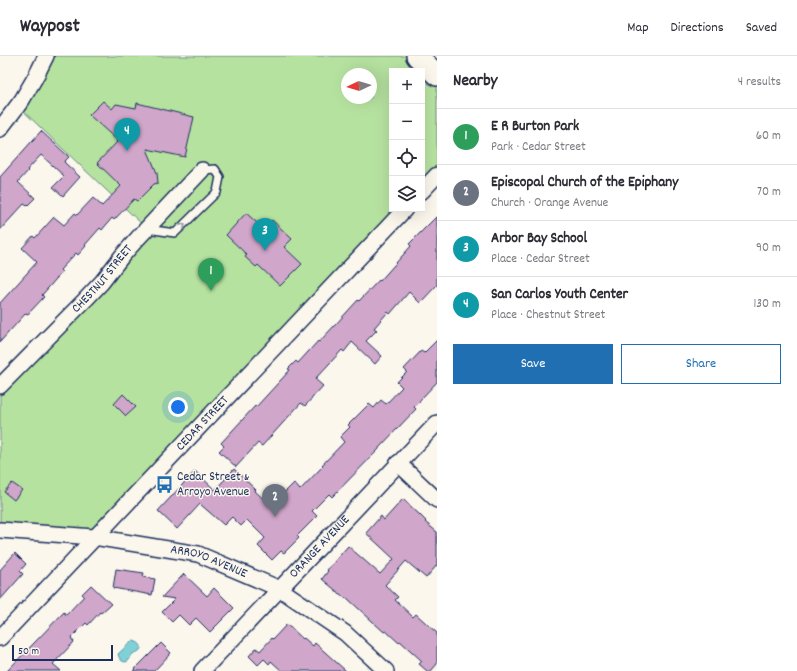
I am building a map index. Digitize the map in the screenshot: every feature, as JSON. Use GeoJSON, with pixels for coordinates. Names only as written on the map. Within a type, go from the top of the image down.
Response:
{"type":"FeatureCollection","features":[{"type":"Feature","properties":{"kind":"main road"},"geometry":{"type":"LineString","coordinates":[[417,56],[437,75]]}},
{"type":"Feature","properties":{"kind":"street"},"geometry":{"type":"LineString","coordinates":[[0,129],[22,100],[46,56]]}},
{"type":"Feature","properties":{"kind":"street","name":"CHESTNUT STREET"},"geometry":{"type":"LineString","coordinates":[[0,386],[102,282],[122,256],[202,170]]}},
{"type":"Feature","properties":{"kind":"street"},"geometry":{"type":"LineString","coordinates":[[425,188],[437,175]]}},
{"type":"Feature","properties":{"kind":"street","name":"CEDAR STREET"},"geometry":{"type":"LineString","coordinates":[[0,638],[402,212]]}},
{"type":"Feature","properties":{"kind":"street","name":"ORANGE AVENUE"},"geometry":{"type":"LineString","coordinates":[[202,671],[437,423]]}},
{"type":"Feature","properties":{"kind":"street"},"geometry":{"type":"LineString","coordinates":[[398,463],[437,500]]}},
{"type":"Feature","properties":{"kind":"street","name":"ARROYO AVENUE"},"geometry":{"type":"LineString","coordinates":[[0,530],[94,537],[198,554],[280,589],[345,633],[386,671]]}},
{"type":"Feature","properties":{"kind":"lane"},"geometry":{"type":"LineString","coordinates":[[147,229],[175,233],[217,192],[220,177],[216,169],[202,170]]}},
{"type":"Feature","properties":{"kind":"green space"},"geometry":{"type":"Polygon","coordinates":[[[46,56],[417,56],[437,75],[437,175],[425,188],[425,68],[389,68],[389,212],[402,212],[94,537],[0,530],[0,386],[147,229],[18,106],[46,56]]]}},
{"type":"Feature","properties":{"kind":"water"},"geometry":{"type":"Polygon","coordinates":[[[132,641],[140,644],[141,649],[132,655],[130,659],[124,662],[119,658],[118,654],[132,641]]]}},
{"type":"Feature","properties":{"kind":"building"},"geometry":{"type":"Polygon","coordinates":[[[103,101],[112,109],[116,104],[136,108],[137,103],[194,117],[185,157],[147,149],[157,173],[158,183],[154,184],[137,201],[134,199],[114,220],[112,218],[102,230],[100,228],[78,255],[76,253],[60,270],[62,272],[42,295],[44,297],[28,314],[26,313],[0,342],[0,303],[37,262],[22,248],[33,236],[35,238],[54,217],[64,225],[75,213],[77,215],[93,198],[102,206],[121,186],[97,163],[118,141],[89,115],[103,101]]]}},
{"type":"Feature","properties":{"kind":"building"},"geometry":{"type":"Polygon","coordinates":[[[41,131],[69,157],[64,162],[80,177],[63,196],[53,187],[64,176],[41,155],[18,182],[35,198],[27,206],[24,204],[0,230],[0,177],[41,131]]]}},
{"type":"Feature","properties":{"kind":"building"},"geometry":{"type":"Polygon","coordinates":[[[246,213],[264,229],[272,220],[292,239],[284,247],[302,264],[280,286],[258,265],[256,267],[245,257],[247,255],[226,235],[246,213]]]}},
{"type":"Feature","properties":{"kind":"building"},"geometry":{"type":"Polygon","coordinates":[[[437,216],[437,285],[420,303],[409,292],[390,314],[388,312],[374,328],[377,330],[366,341],[382,356],[375,364],[352,342],[344,352],[342,350],[315,379],[323,386],[305,406],[301,403],[262,446],[258,443],[236,467],[219,451],[224,446],[221,443],[290,370],[288,369],[296,361],[298,363],[358,300],[359,301],[379,280],[380,281],[411,246],[409,244],[437,216]]]}},
{"type":"Feature","properties":{"kind":"building"},"geometry":{"type":"Polygon","coordinates":[[[437,340],[437,382],[414,407],[416,409],[379,449],[332,497],[329,494],[312,511],[317,516],[297,536],[299,538],[284,553],[281,551],[272,560],[258,546],[265,538],[247,520],[241,526],[232,517],[224,525],[200,504],[177,529],[158,511],[195,471],[215,490],[234,469],[271,506],[294,483],[300,490],[344,442],[340,437],[350,427],[348,425],[369,404],[374,408],[381,400],[386,404],[402,387],[397,382],[407,372],[404,369],[421,351],[424,353],[437,340]]]}},
{"type":"Feature","properties":{"kind":"building"},"geometry":{"type":"Polygon","coordinates":[[[123,394],[136,407],[126,416],[114,404],[123,394]]]}},
{"type":"Feature","properties":{"kind":"building"},"geometry":{"type":"Polygon","coordinates":[[[12,483],[22,490],[14,500],[4,492],[12,483]]]}},
{"type":"Feature","properties":{"kind":"building"},"geometry":{"type":"Polygon","coordinates":[[[403,499],[437,532],[437,565],[426,578],[406,561],[385,585],[398,597],[395,600],[413,617],[416,614],[437,633],[437,664],[431,671],[427,671],[419,664],[422,661],[400,641],[399,643],[386,631],[384,632],[347,598],[346,599],[322,579],[328,571],[327,570],[348,546],[380,574],[394,559],[366,533],[381,516],[384,520],[403,499]]]}},
{"type":"Feature","properties":{"kind":"building"},"geometry":{"type":"Polygon","coordinates":[[[15,553],[26,564],[20,571],[23,574],[0,600],[0,570],[15,553]]]}},
{"type":"Feature","properties":{"kind":"building"},"geometry":{"type":"Polygon","coordinates":[[[116,569],[144,573],[143,577],[155,579],[152,595],[113,588],[116,569]]]}},
{"type":"Feature","properties":{"kind":"building"},"geometry":{"type":"Polygon","coordinates":[[[184,574],[207,596],[214,588],[234,608],[210,632],[196,618],[189,625],[179,615],[172,622],[162,612],[175,599],[162,597],[184,574]]]}},
{"type":"Feature","properties":{"kind":"building"},"geometry":{"type":"Polygon","coordinates":[[[91,585],[111,604],[101,613],[100,612],[88,625],[86,623],[71,638],[74,642],[53,664],[61,671],[7,671],[64,612],[66,615],[84,596],[82,594],[91,585]]]}},
{"type":"Feature","properties":{"kind":"building"},"geometry":{"type":"Polygon","coordinates":[[[287,624],[313,646],[315,643],[346,671],[282,671],[271,661],[269,664],[264,659],[258,665],[249,656],[256,648],[260,651],[287,624]]]}},
{"type":"Feature","properties":{"kind":"building"},"geometry":{"type":"Polygon","coordinates":[[[161,643],[171,653],[154,671],[133,671],[161,643]]]}},
{"type":"Feature","properties":{"kind":"place","name":"San Carlos Youth Center"},"geometry":{"type":"Point","coordinates":[127,151]}},
{"type":"Feature","properties":{"kind":"place","name":"Arbor Bay School"},"geometry":{"type":"Point","coordinates":[265,251]}},
{"type":"Feature","properties":{"kind":"place","name":"E R Burton Park"},"geometry":{"type":"Point","coordinates":[211,291]}},
{"type":"Feature","properties":{"kind":"place","name":"Cedar Street & Arroyo Avenue"},"geometry":{"type":"Point","coordinates":[164,484]}},
{"type":"Feature","properties":{"kind":"place","name":"Episcopal Church of the Epiphany"},"geometry":{"type":"Point","coordinates":[275,517]}}]}
